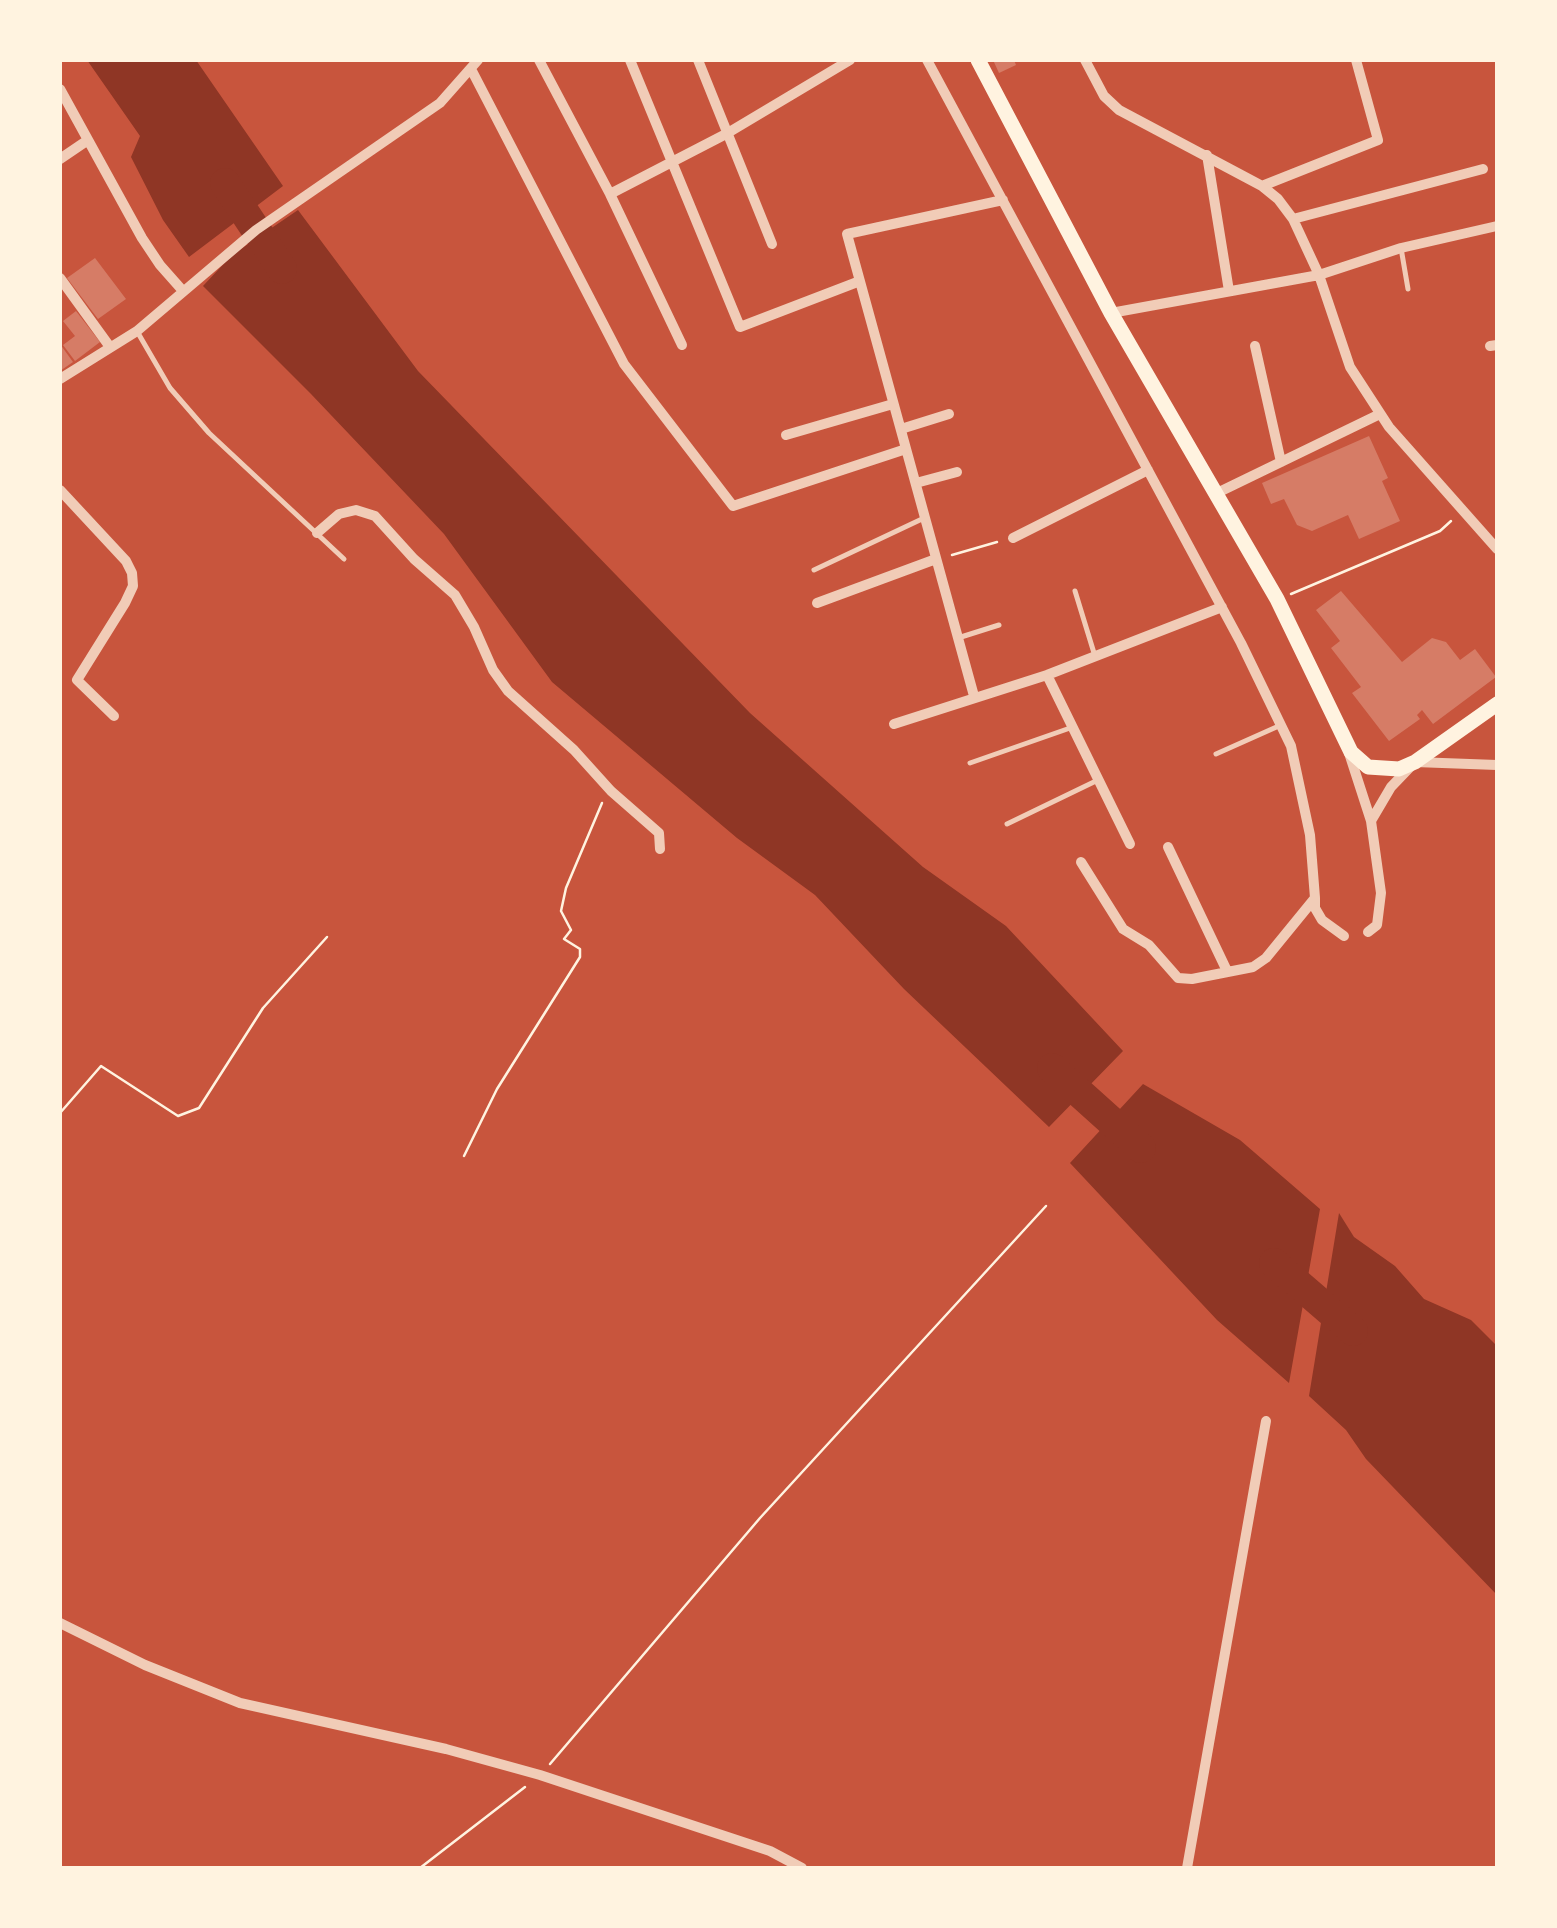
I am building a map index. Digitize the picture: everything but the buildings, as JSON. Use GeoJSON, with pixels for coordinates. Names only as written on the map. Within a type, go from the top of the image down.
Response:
{"type":"FeatureCollection","features":[{"type":"Feature","properties":{"kind":"main road"},"geometry":{"type":"LineString","coordinates":[[978,60],[1111,312],[1277,599],[1345,743],[1368,766],[1399,770],[1497,704]]}},
{"type":"Feature","properties":{"kind":"street"},"geometry":{"type":"LineString","coordinates":[[538,60],[610,194],[682,345]]}},
{"type":"Feature","properties":{"kind":"street"},"geometry":{"type":"LineString","coordinates":[[630,60],[740,327],[860,281]]}},
{"type":"Feature","properties":{"kind":"street"},"geometry":{"type":"LineString","coordinates":[[698,60],[772,244]]}},
{"type":"Feature","properties":{"kind":"street"},"geometry":{"type":"LineString","coordinates":[[610,194],[726,134],[850,60]]}},
{"type":"Feature","properties":{"kind":"street"},"geometry":{"type":"LineString","coordinates":[[927,60],[1222,607],[1291,746],[1310,835],[1315,908],[1322,920],[1344,936]]}},
{"type":"Feature","properties":{"kind":"street"},"geometry":{"type":"LineString","coordinates":[[1085,60],[1104,96],[1119,110],[1207,155],[1278,199],[1320,275],[1350,367],[1380,414],[1497,550]]}},
{"type":"Feature","properties":{"kind":"street"},"geometry":{"type":"LineString","coordinates":[[1262,186],[1378,140],[1356,60]]}},
{"type":"Feature","properties":{"kind":"street"},"geometry":{"type":"LineString","coordinates":[[60,378],[137,331],[236,245],[302,195],[440,103],[475,64],[624,364],[733,506],[906,449]]}},
{"type":"Feature","properties":{"kind":"street"},"geometry":{"type":"LineString","coordinates":[[60,89],[142,238],[183,291]]}},
{"type":"Feature","properties":{"kind":"street"},"geometry":{"type":"LineString","coordinates":[[60,158],[88,140]]}},
{"type":"Feature","properties":{"kind":"street"},"geometry":{"type":"LineString","coordinates":[[1207,155],[1229,291]]}},
{"type":"Feature","properties":{"kind":"street"},"geometry":{"type":"LineString","coordinates":[[1292,219],[1483,168]]}},
{"type":"Feature","properties":{"kind":"street"},"geometry":{"type":"LineString","coordinates":[[974,696],[847,234],[1002,200]]}},
{"type":"Feature","properties":{"kind":"street"},"geometry":{"type":"LineString","coordinates":[[1111,312],[1320,275],[1401,248],[1497,226]]}},
{"type":"Feature","properties":{"kind":"street"},"geometry":{"type":"LineString","coordinates":[[60,278],[110,347]]}},
{"type":"Feature","properties":{"kind":"street"},"geometry":{"type":"LineString","coordinates":[[1254,346],[1282,462]]}},
{"type":"Feature","properties":{"kind":"street"},"geometry":{"type":"LineString","coordinates":[[786,435],[894,404]]}},
{"type":"Feature","properties":{"kind":"street"},"geometry":{"type":"LineString","coordinates":[[900,429],[949,414]]}},
{"type":"Feature","properties":{"kind":"street"},"geometry":{"type":"LineString","coordinates":[[1217,493],[1380,414]]}},
{"type":"Feature","properties":{"kind":"street"},"geometry":{"type":"LineString","coordinates":[[1014,538],[1148,470]]}},
{"type":"Feature","properties":{"kind":"street"},"geometry":{"type":"LineString","coordinates":[[916,483],[957,472]]}},
{"type":"Feature","properties":{"kind":"street"},"geometry":{"type":"LineString","coordinates":[[60,490],[126,561],[132,573],[133,586],[125,603],[78,680],[114,716]]}},
{"type":"Feature","properties":{"kind":"street"},"geometry":{"type":"LineString","coordinates":[[317,533],[339,514],[356,510],[375,516],[454,595],[508,691],[659,833],[660,848]]}},
{"type":"Feature","properties":{"kind":"street"},"geometry":{"type":"LineString","coordinates":[[817,603],[936,559]]}},
{"type":"Feature","properties":{"kind":"street"},"geometry":{"type":"LineString","coordinates":[[894,724],[1048,675],[1222,607]]}},
{"type":"Feature","properties":{"kind":"street"},"geometry":{"type":"LineString","coordinates":[[1048,675],[1130,844]]}},
{"type":"Feature","properties":{"kind":"street"},"geometry":{"type":"LineString","coordinates":[[1345,743],[1370,821],[1381,911],[1377,926],[1368,932]]}},
{"type":"Feature","properties":{"kind":"street"},"geometry":{"type":"LineString","coordinates":[[1370,821],[1391,787],[1415,762],[1497,764]]}},
{"type":"Feature","properties":{"kind":"street"},"geometry":{"type":"LineString","coordinates":[[1168,847],[1228,971]]}},
{"type":"Feature","properties":{"kind":"street"},"geometry":{"type":"LineString","coordinates":[[1081,862],[1123,930],[1149,945],[1178,978],[1192,979],[1253,967],[1266,958],[1315,898]]}},
{"type":"Feature","properties":{"kind":"street"},"geometry":{"type":"LineString","coordinates":[[1186,1868],[1266,1421]]}},
{"type":"Feature","properties":{"kind":"street"},"geometry":{"type":"LineString","coordinates":[[60,1623],[144,1665],[240,1703],[446,1749],[540,1775],[770,1851],[802,1868]]}},
{"type":"Feature","properties":{"kind":"lane"},"geometry":{"type":"LineString","coordinates":[[1401,248],[1408,288]]}},
{"type":"Feature","properties":{"kind":"lane"},"geometry":{"type":"LineString","coordinates":[[137,331],[170,388],[209,433],[344,558]]}},
{"type":"Feature","properties":{"kind":"lane"},"geometry":{"type":"LineString","coordinates":[[814,570],[925,518]]}},
{"type":"Feature","properties":{"kind":"lane"},"geometry":{"type":"LineString","coordinates":[[1076,591],[1095,656]]}},
{"type":"Feature","properties":{"kind":"lane"},"geometry":{"type":"LineString","coordinates":[[958,638],[998,626]]}},
{"type":"Feature","properties":{"kind":"lane"},"geometry":{"type":"LineString","coordinates":[[1216,754],[1281,725]]}},
{"type":"Feature","properties":{"kind":"lane"},"geometry":{"type":"LineString","coordinates":[[970,763],[1073,728]]}},
{"type":"Feature","properties":{"kind":"lane"},"geometry":{"type":"LineString","coordinates":[[1007,824],[1098,780]]}},
{"type":"Feature","properties":{"kind":"path"},"geometry":{"type":"LineString","coordinates":[[1277,599],[1440,530],[1464,510]]}},
{"type":"Feature","properties":{"kind":"path"},"geometry":{"type":"LineString","coordinates":[[936,559],[1014,538]]}},
{"type":"Feature","properties":{"kind":"path"},"geometry":{"type":"LineString","coordinates":[[464,1156],[496,1089],[580,957],[580,949],[564,939],[571,930],[561,911],[566,888],[608,788]]}},
{"type":"Feature","properties":{"kind":"path"},"geometry":{"type":"LineString","coordinates":[[60,1112],[101,1066],[178,1116],[199,1108],[263,1008],[327,937]]}},
{"type":"Feature","properties":{"kind":"path"},"geometry":{"type":"LineString","coordinates":[[420,1868],[540,1775],[760,1518],[1046,1206]]}},
{"type":"Feature","properties":{"kind":"path"},"geometry":{"type":"LineString","coordinates":[[427,1868],[428,1860]]}},
{"type":"Feature","properties":{"kind":"shaded area"},"geometry":{"type":"Polygon","coordinates":[[[87,60],[196,60],[283,186],[189,257],[163,220],[131,157],[140,136],[87,60]]]}},
{"type":"Feature","properties":{"kind":"shaded area"},"geometry":{"type":"Polygon","coordinates":[[[298,210],[418,371],[750,713],[923,867],[1006,926],[1123,1051],[1049,1127],[904,989],[815,895],[737,838],[552,682],[444,534],[203,286],[232,255],[298,210]]]}},
{"type":"Feature","properties":{"kind":"shaded area"},"geometry":{"type":"Polygon","coordinates":[[[1143,1084],[1240,1140],[1320,1209],[1289,1383],[1217,1320],[1070,1163],[1143,1084]]]}},
{"type":"Feature","properties":{"kind":"shaded area"},"geometry":{"type":"Polygon","coordinates":[[[1339,1213],[1354,1237],[1395,1266],[1424,1299],[1471,1320],[1497,1346],[1497,1595],[1366,1459],[1346,1430],[1309,1396],[1339,1213]]]}},
{"type":"Feature","properties":{"kind":"waterway"},"geometry":{"type":"LineString","coordinates":[[225,183],[282,269]]}},
{"type":"Feature","properties":{"kind":"waterway"},"geometry":{"type":"LineString","coordinates":[[1052,1068],[1141,1148]]}},
{"type":"Feature","properties":{"kind":"waterway"},"geometry":{"type":"LineString","coordinates":[[1274,1263],[1353,1331]]}}]}
